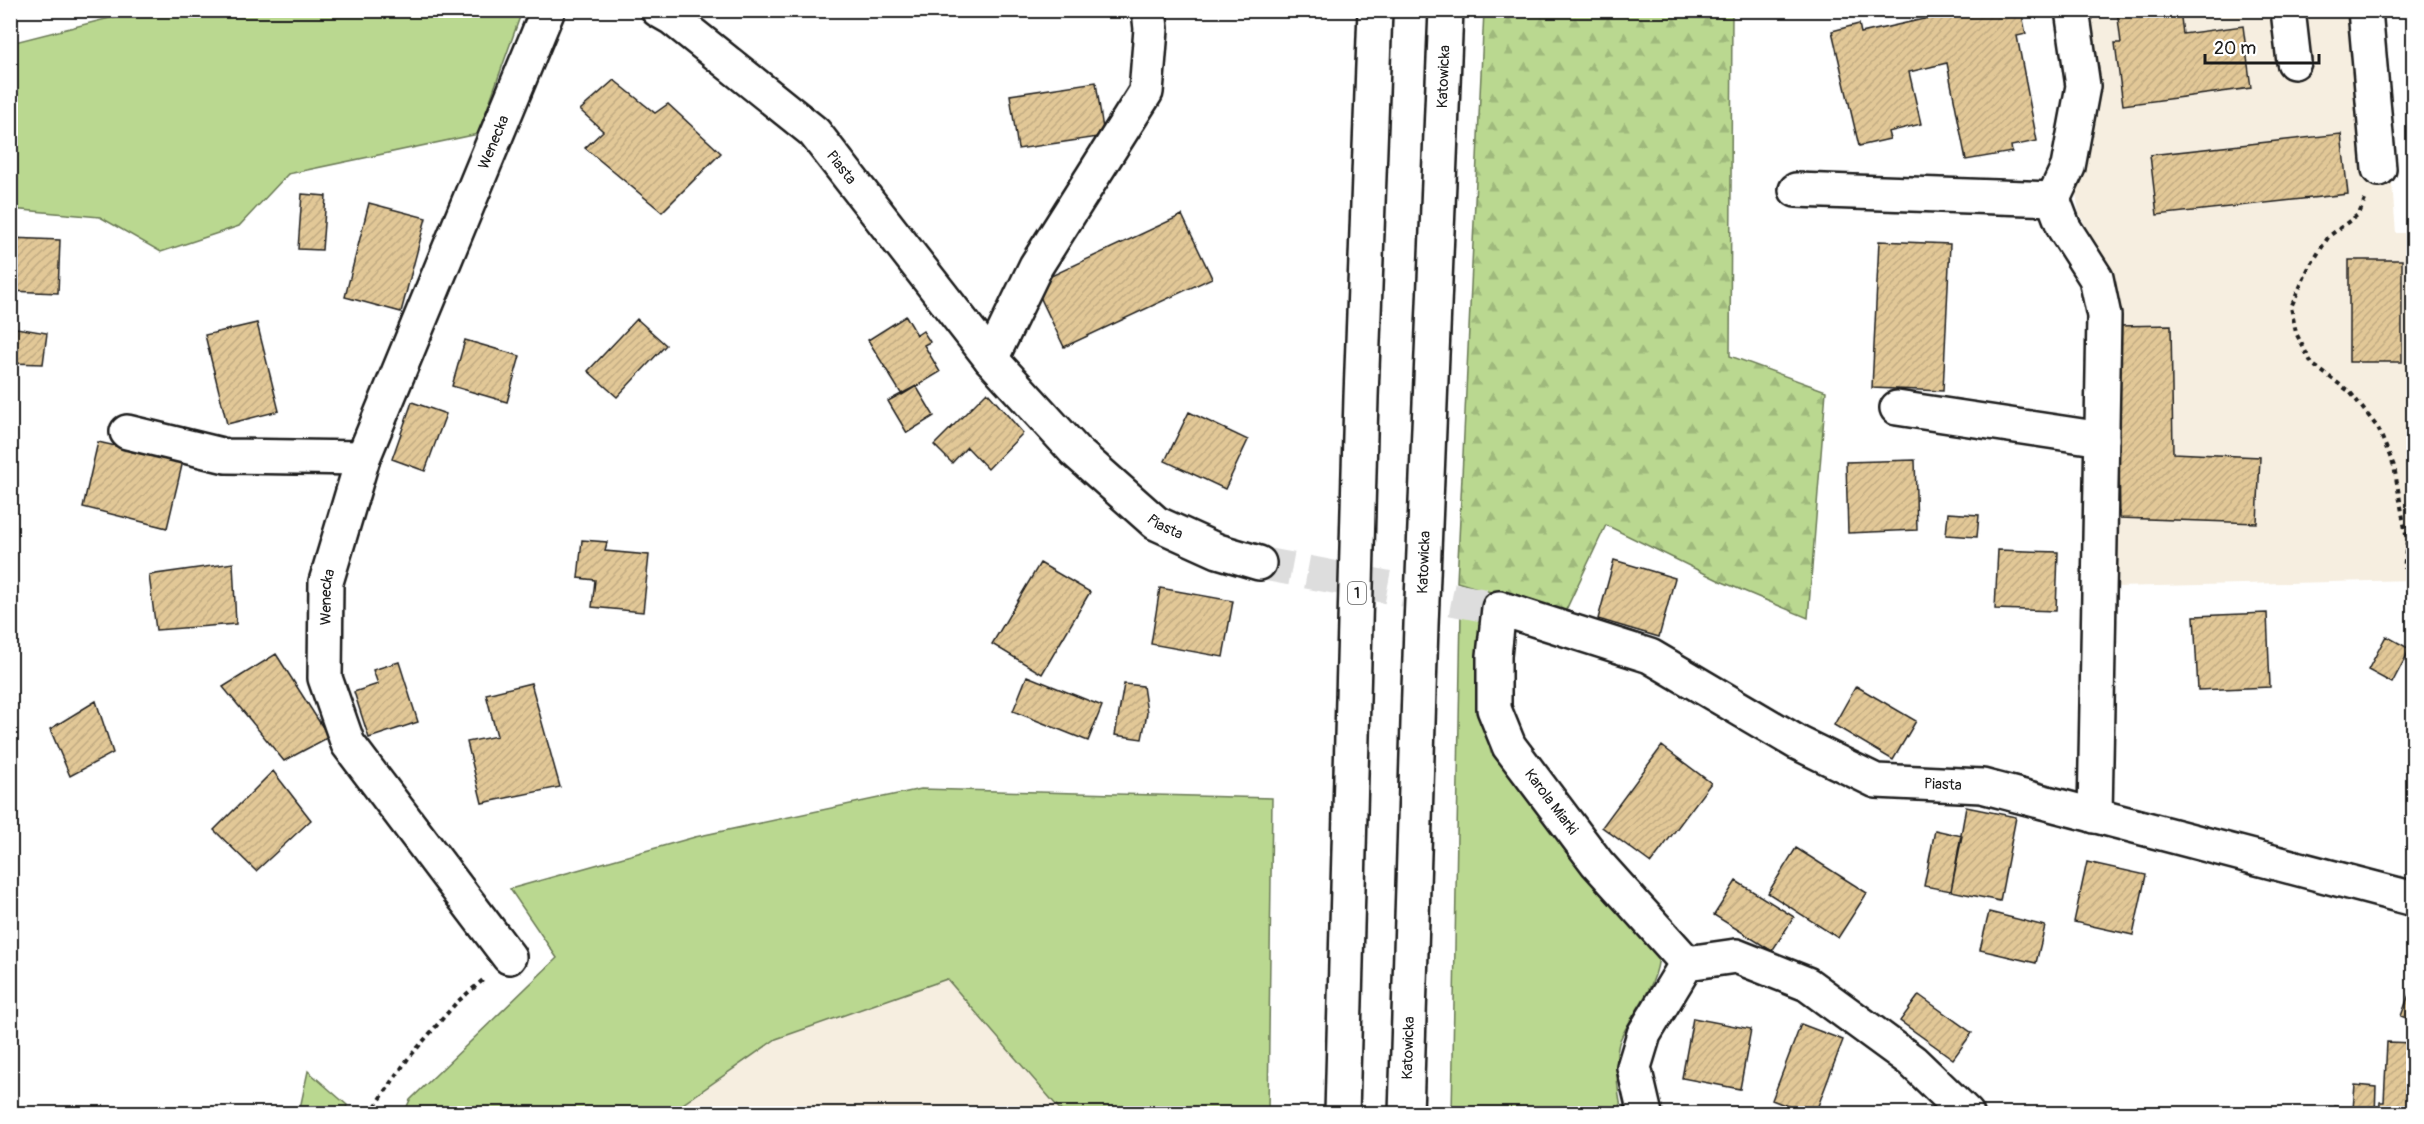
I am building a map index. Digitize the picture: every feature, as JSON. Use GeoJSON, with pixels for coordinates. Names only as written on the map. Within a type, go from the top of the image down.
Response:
{"type":"FeatureCollection","features":[{"type":"Feature","properties":{"kind":"street","name":"Wenecka"},"geometry":{"type":"LineString","coordinates":[[509,957],[348,744],[325,678],[326,582],[363,458],[548,10]]}},
{"type":"Feature","properties":{"kind":"street","name":"Piasta"},"geometry":{"type":"LineString","coordinates":[[658,10],[672,18],[814,132],[991,359],[1075,451],[1156,523],[1218,550],[1259,563]]}},
{"type":"Feature","properties":{"kind":"street"},"geometry":{"type":"LineString","coordinates":[[991,359],[1036,266],[1146,92],[1151,29],[1149,10]]}},
{"type":"Feature","properties":{"kind":"street","name":"1"},"geometry":{"type":"LineString","coordinates":[[1342,1113],[1361,397],[1375,10]]}},
{"type":"Feature","properties":{"kind":"street","name":"Katowicka"},"geometry":{"type":"LineString","coordinates":[[1406,1113],[1420,625],[1446,10]]}},
{"type":"Feature","properties":{"kind":"street"},"geometry":{"type":"LineString","coordinates":[[2072,10],[2083,86],[2068,167],[2053,199],[2064,228],[2096,278],[2104,316],[2095,816]]}},
{"type":"Feature","properties":{"kind":"street"},"geometry":{"type":"LineString","coordinates":[[2288,10],[2294,62]]}},
{"type":"Feature","properties":{"kind":"street"},"geometry":{"type":"LineString","coordinates":[[2365,10],[2379,169]]}},
{"type":"Feature","properties":{"kind":"street"},"geometry":{"type":"LineString","coordinates":[[1796,190],[2053,199]]}},
{"type":"Feature","properties":{"kind":"street"},"geometry":{"type":"LineString","coordinates":[[1897,408],[2102,439]]}},
{"type":"Feature","properties":{"kind":"street"},"geometry":{"type":"LineString","coordinates":[[127,432],[225,456],[363,458]]}},
{"type":"Feature","properties":{"kind":"street","name":"Piasta"},"geometry":{"type":"LineString","coordinates":[[1499,608],[1650,656],[1798,743],[1876,781],[1982,786],[2414,899]]}},
{"type":"Feature","properties":{"kind":"street","name":"Karola Miarki"},"geometry":{"type":"LineString","coordinates":[[1499,608],[1494,656],[1494,709],[1509,746],[1597,863],[1687,963]]}},
{"type":"Feature","properties":{"kind":"street"},"geometry":{"type":"LineString","coordinates":[[1645,1113],[1634,1067],[1644,1034],[1687,963],[1736,956],[1807,984],[1912,1061],[1967,1113]]}},
{"type":"Feature","properties":{"kind":"path"},"geometry":{"type":"LineString","coordinates":[[2379,169],[2360,214],[2329,236],[2308,269],[2291,307],[2296,333],[2312,364],[2350,392],[2378,428],[2396,476],[2407,541],[2404,569]]}},
{"type":"Feature","properties":{"kind":"path"},"geometry":{"type":"LineString","coordinates":[[370,1113],[407,1060],[456,1003],[509,957]]}},
{"type":"Feature","properties":{"kind":"shaded area"},"geometry":{"type":"Polygon","coordinates":[[[2084,11],[2378,11],[2396,233],[2413,233],[2413,580],[2115,587],[2103,262],[2079,213],[2074,180],[2098,109],[2084,11]]]}},
{"type":"Feature","properties":{"kind":"shaded area"},"geometry":{"type":"Polygon","coordinates":[[[947,979],[1063,1113],[670,1114],[776,1039],[947,979]]]}},
{"type":"Feature","properties":{"kind":"green space"},"geometry":{"type":"Polygon","coordinates":[[[141,10],[522,11],[478,134],[288,174],[239,226],[161,252],[100,217],[11,209],[11,43],[141,10]]]}},
{"type":"Feature","properties":{"kind":"green space"},"geometry":{"type":"Polygon","coordinates":[[[1484,11],[1732,11],[1730,356],[1826,391],[1808,618],[1720,581],[1606,525],[1564,614],[1457,582],[1484,11]]]}},
{"type":"Feature","properties":{"kind":"green space"},"geometry":{"type":"Polygon","coordinates":[[[1461,611],[1487,620],[1482,715],[1491,753],[1659,952],[1655,976],[1625,1029],[1618,1048],[1617,1076],[1622,1113],[1452,1114],[1461,611]]]}},
{"type":"Feature","properties":{"kind":"green space"},"geometry":{"type":"Polygon","coordinates":[[[921,789],[1272,798],[1268,1113],[1063,1113],[947,979],[776,1039],[670,1113],[404,1113],[410,1100],[557,958],[510,889],[695,837],[921,789]]]}},
{"type":"Feature","properties":{"kind":"green space"},"geometry":{"type":"Polygon","coordinates":[[[308,1071],[347,1105],[345,1113],[299,1113],[308,1071]]]}},
{"type":"Feature","properties":{"kind":"building"},"geometry":{"type":"Polygon","coordinates":[[[1964,10],[2021,10],[2026,34],[2017,36],[2037,141],[2011,146],[2012,152],[1966,160],[1947,63],[1909,72],[1921,124],[1888,132],[1890,139],[1859,146],[1832,31],[1859,24],[1861,33],[1964,10]]]}},
{"type":"Feature","properties":{"kind":"building"},"geometry":{"type":"Polygon","coordinates":[[[2117,10],[2180,10],[2183,34],[2243,26],[2251,88],[2123,105],[2115,43],[2121,43],[2117,10]]]}},
{"type":"Feature","properties":{"kind":"building"},"geometry":{"type":"Polygon","coordinates":[[[614,80],[655,113],[668,104],[721,153],[662,212],[585,148],[603,131],[580,110],[614,80]]]}},
{"type":"Feature","properties":{"kind":"building"},"geometry":{"type":"Polygon","coordinates":[[[1096,82],[1104,136],[1018,149],[1010,95],[1096,82]]]}},
{"type":"Feature","properties":{"kind":"building"},"geometry":{"type":"Polygon","coordinates":[[[2341,134],[2348,194],[2157,215],[2150,155],[2341,134]]]}},
{"type":"Feature","properties":{"kind":"building"},"geometry":{"type":"Polygon","coordinates":[[[302,194],[326,196],[322,250],[298,249],[302,194]]]}},
{"type":"Feature","properties":{"kind":"building"},"geometry":{"type":"Polygon","coordinates":[[[369,203],[426,218],[401,312],[345,297],[369,203]]]}},
{"type":"Feature","properties":{"kind":"building"},"geometry":{"type":"Polygon","coordinates":[[[1182,215],[1212,278],[1064,347],[1034,284],[1182,215]]]}},
{"type":"Feature","properties":{"kind":"building"},"geometry":{"type":"Polygon","coordinates":[[[10,238],[60,240],[58,293],[10,291],[10,238]]]}},
{"type":"Feature","properties":{"kind":"building"},"geometry":{"type":"Polygon","coordinates":[[[1879,241],[1950,244],[1943,391],[1872,388],[1879,241]]]}},
{"type":"Feature","properties":{"kind":"building"},"geometry":{"type":"Polygon","coordinates":[[[2349,260],[2402,260],[2402,362],[2349,362],[2349,260]]]}},
{"type":"Feature","properties":{"kind":"building"},"geometry":{"type":"Polygon","coordinates":[[[906,316],[917,335],[923,331],[930,342],[924,345],[940,372],[902,395],[868,340],[906,316]]]}},
{"type":"Feature","properties":{"kind":"building"},"geometry":{"type":"Polygon","coordinates":[[[637,319],[666,345],[617,397],[588,371],[637,319]]]}},
{"type":"Feature","properties":{"kind":"building"},"geometry":{"type":"Polygon","coordinates":[[[257,323],[279,411],[227,424],[205,335],[257,323]]]}},
{"type":"Feature","properties":{"kind":"building"},"geometry":{"type":"Polygon","coordinates":[[[2171,325],[2173,453],[2260,457],[2257,523],[2120,518],[2117,326],[2171,325]]]}},
{"type":"Feature","properties":{"kind":"building"},"geometry":{"type":"Polygon","coordinates":[[[10,327],[47,333],[43,364],[10,363],[10,327]]]}},
{"type":"Feature","properties":{"kind":"building"},"geometry":{"type":"Polygon","coordinates":[[[465,340],[520,356],[507,402],[452,386],[465,340]]]}},
{"type":"Feature","properties":{"kind":"building"},"geometry":{"type":"Polygon","coordinates":[[[916,386],[934,416],[907,433],[888,401],[916,386]]]}},
{"type":"Feature","properties":{"kind":"building"},"geometry":{"type":"Polygon","coordinates":[[[987,392],[1023,433],[988,469],[967,447],[952,463],[934,445],[987,392]]]}},
{"type":"Feature","properties":{"kind":"building"},"geometry":{"type":"Polygon","coordinates":[[[412,402],[446,414],[425,471],[392,459],[412,402]]]}},
{"type":"Feature","properties":{"kind":"building"},"geometry":{"type":"Polygon","coordinates":[[[1189,412],[1248,440],[1225,489],[1165,461],[1189,412]]]}},
{"type":"Feature","properties":{"kind":"building"},"geometry":{"type":"Polygon","coordinates":[[[98,442],[183,461],[167,528],[83,507],[98,442]]]}},
{"type":"Feature","properties":{"kind":"building"},"geometry":{"type":"Polygon","coordinates":[[[1915,460],[1917,530],[1848,533],[1846,462],[1915,460]]]}},
{"type":"Feature","properties":{"kind":"building"},"geometry":{"type":"Polygon","coordinates":[[[1948,513],[1979,515],[1977,537],[1946,535],[1948,513]]]}},
{"type":"Feature","properties":{"kind":"building"},"geometry":{"type":"Polygon","coordinates":[[[582,540],[607,542],[605,551],[649,555],[643,612],[592,607],[595,580],[578,578],[582,540]]]}},
{"type":"Feature","properties":{"kind":"building"},"geometry":{"type":"Polygon","coordinates":[[[1998,550],[2058,552],[2056,611],[1995,609],[1998,550]]]}},
{"type":"Feature","properties":{"kind":"building"},"geometry":{"type":"Polygon","coordinates":[[[1614,560],[1675,578],[1659,637],[1598,619],[1614,560]]]}},
{"type":"Feature","properties":{"kind":"building"},"geometry":{"type":"Polygon","coordinates":[[[233,563],[236,624],[156,630],[149,575],[233,563]]]}},
{"type":"Feature","properties":{"kind":"building"},"geometry":{"type":"Polygon","coordinates":[[[1040,563],[1090,592],[1042,674],[992,644],[1040,563]]]}},
{"type":"Feature","properties":{"kind":"building"},"geometry":{"type":"Polygon","coordinates":[[[1160,588],[1233,601],[1223,657],[1151,644],[1160,588]]]}},
{"type":"Feature","properties":{"kind":"building"},"geometry":{"type":"Polygon","coordinates":[[[2267,613],[2270,687],[2198,690],[2194,616],[2267,613]]]}},
{"type":"Feature","properties":{"kind":"building"},"geometry":{"type":"Polygon","coordinates":[[[2386,636],[2410,649],[2392,683],[2368,670],[2386,636]]]}},
{"type":"Feature","properties":{"kind":"building"},"geometry":{"type":"Polygon","coordinates":[[[276,654],[329,737],[284,761],[223,687],[276,654]]]}},
{"type":"Feature","properties":{"kind":"building"},"geometry":{"type":"Polygon","coordinates":[[[399,662],[418,722],[369,738],[354,692],[378,684],[373,670],[399,662]]]}},
{"type":"Feature","properties":{"kind":"building"},"geometry":{"type":"Polygon","coordinates":[[[1027,676],[1102,706],[1088,741],[1013,711],[1027,676]]]}},
{"type":"Feature","properties":{"kind":"building"},"geometry":{"type":"Polygon","coordinates":[[[531,683],[560,787],[482,803],[467,742],[497,736],[486,694],[531,683]]]}},
{"type":"Feature","properties":{"kind":"building"},"geometry":{"type":"Polygon","coordinates":[[[1124,684],[1143,686],[1147,713],[1142,739],[1115,735],[1124,684]]]}},
{"type":"Feature","properties":{"kind":"building"},"geometry":{"type":"Polygon","coordinates":[[[1856,686],[1916,721],[1893,760],[1834,725],[1856,686]]]}},
{"type":"Feature","properties":{"kind":"building"},"geometry":{"type":"Polygon","coordinates":[[[96,701],[113,753],[70,776],[50,729],[96,701]]]}},
{"type":"Feature","properties":{"kind":"building"},"geometry":{"type":"Polygon","coordinates":[[[1662,746],[1711,783],[1651,863],[1602,827],[1662,746]]]}},
{"type":"Feature","properties":{"kind":"building"},"geometry":{"type":"Polygon","coordinates":[[[273,771],[311,820],[256,871],[214,830],[273,771]]]}},
{"type":"Feature","properties":{"kind":"building"},"geometry":{"type":"Polygon","coordinates":[[[1966,807],[2016,817],[2000,901],[1951,891],[1966,807]]]}},
{"type":"Feature","properties":{"kind":"building"},"geometry":{"type":"Polygon","coordinates":[[[1935,830],[1962,836],[1951,891],[1924,886],[1935,830]]]}},
{"type":"Feature","properties":{"kind":"building"},"geometry":{"type":"Polygon","coordinates":[[[1796,848],[1867,893],[1838,938],[1768,893],[1796,848]]]}},
{"type":"Feature","properties":{"kind":"building"},"geometry":{"type":"Polygon","coordinates":[[[2087,862],[2146,875],[2133,935],[2074,922],[2087,862]]]}},
{"type":"Feature","properties":{"kind":"building"},"geometry":{"type":"Polygon","coordinates":[[[1736,881],[1794,917],[1772,951],[1714,915],[1736,881]]]}},
{"type":"Feature","properties":{"kind":"building"},"geometry":{"type":"Polygon","coordinates":[[[1989,912],[2045,926],[2036,963],[1980,950],[1989,912]]]}},
{"type":"Feature","properties":{"kind":"building"},"geometry":{"type":"Polygon","coordinates":[[[2414,984],[2414,1021],[2401,1016],[2414,984]]]}},
{"type":"Feature","properties":{"kind":"building"},"geometry":{"type":"Polygon","coordinates":[[[1919,995],[1972,1033],[1953,1059],[1900,1021],[1919,995]]]}},
{"type":"Feature","properties":{"kind":"building"},"geometry":{"type":"Polygon","coordinates":[[[1693,1018],[1751,1029],[1740,1089],[1682,1078],[1693,1018]]]}},
{"type":"Feature","properties":{"kind":"building"},"geometry":{"type":"Polygon","coordinates":[[[1801,1024],[1843,1040],[1815,1114],[1808,1114],[1772,1100],[1801,1024]]]}},
{"type":"Feature","properties":{"kind":"building"},"geometry":{"type":"Polygon","coordinates":[[[2387,1042],[2414,1043],[2413,1114],[2379,1114],[2380,1102],[2384,1102],[2387,1042]]]}},
{"type":"Feature","properties":{"kind":"building"},"geometry":{"type":"Polygon","coordinates":[[[2355,1085],[2376,1087],[2375,1114],[2334,1114],[2335,1106],[2353,1109],[2355,1085]]]}},
{"type":"Feature","properties":{"kind":"tunnel"},"geometry":{"type":"LineString","coordinates":[[1259,563],[1499,608]]}}]}
